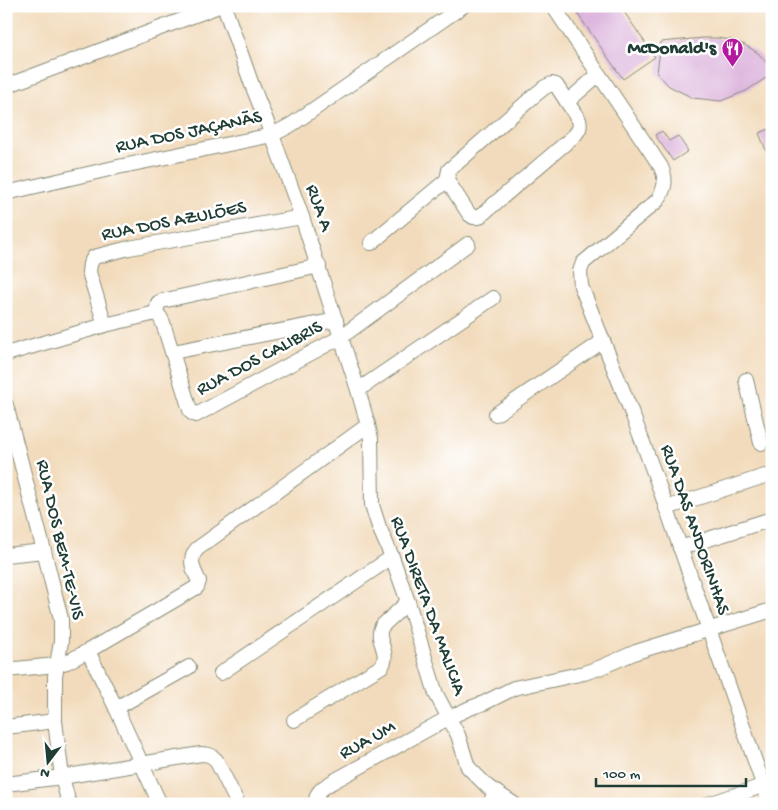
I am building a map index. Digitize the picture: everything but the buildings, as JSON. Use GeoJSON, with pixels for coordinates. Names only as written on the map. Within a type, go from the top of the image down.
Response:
{"type":"FeatureCollection","features":[{"type":"Feature","properties":{"kind":"street"},"geometry":{"type":"LineString","coordinates":[[6,86],[219,6]]}},
{"type":"Feature","properties":{"kind":"street","name":"RUA A"},"geometry":{"type":"LineString","coordinates":[[224,6],[319,266],[368,425]]}},
{"type":"Feature","properties":{"kind":"street"},"geometry":{"type":"LineString","coordinates":[[553,6],[598,74],[568,102]]}},
{"type":"Feature","properties":{"kind":"street","name":"RUA DOS JAÇANÃS"},"geometry":{"type":"LineString","coordinates":[[6,193],[118,167],[272,135],[291,125],[461,7]]}},
{"type":"Feature","properties":{"kind":"street","name":"RUA DAS ANDORINHAS"},"geometry":{"type":"LineString","coordinates":[[598,74],[661,167],[665,184],[658,200],[583,263],[580,271],[581,286],[633,416],[709,630],[767,784],[770,804]]}},
{"type":"Feature","properties":{"kind":"street"},"geometry":{"type":"LineString","coordinates":[[371,244],[545,86],[549,84],[556,85],[581,124],[580,129],[574,136],[479,217],[476,218],[469,214],[448,175]]}},
{"type":"Feature","properties":{"kind":"street","name":"RUA DOS AZULÕES"},"geometry":{"type":"LineString","coordinates":[[105,325],[89,272],[90,264],[94,257],[129,248],[302,217]]}},
{"type":"Feature","properties":{"kind":"street","name":"RUA DOS CALIBRIS"},"geometry":{"type":"LineString","coordinates":[[173,352],[190,410],[192,414],[196,415],[341,337],[468,244]]}},
{"type":"Feature","properties":{"kind":"street"},"geometry":{"type":"LineString","coordinates":[[156,313],[158,303],[162,301],[319,266]]}},
{"type":"Feature","properties":{"kind":"street"},"geometry":{"type":"LineString","coordinates":[[358,390],[494,298]]}},
{"type":"Feature","properties":{"kind":"street"},"geometry":{"type":"LineString","coordinates":[[6,354],[105,325],[156,313]]}},
{"type":"Feature","properties":{"kind":"street"},"geometry":{"type":"LineString","coordinates":[[156,313],[163,323],[173,352],[336,320]]}},
{"type":"Feature","properties":{"kind":"street"},"geometry":{"type":"LineString","coordinates":[[496,414],[603,341]]}},
{"type":"Feature","properties":{"kind":"street"},"geometry":{"type":"LineString","coordinates":[[746,380],[761,443]]}},
{"type":"Feature","properties":{"kind":"street","name":"RUA DOS BEM-TE-VIS"},"geometry":{"type":"LineString","coordinates":[[6,405],[61,620],[61,642],[55,676],[55,720],[62,776],[69,804]]}},
{"type":"Feature","properties":{"kind":"street"},"geometry":{"type":"LineString","coordinates":[[6,670],[56,665],[67,662],[197,587],[199,581],[194,571],[192,559],[193,554],[198,549],[368,425]]}},
{"type":"Feature","properties":{"kind":"street","name":"RUA DIRETA DA MALICIA"},"geometry":{"type":"LineString","coordinates":[[368,425],[371,439],[372,505],[408,602],[436,694],[458,736],[468,767],[481,781],[492,798],[514,804]]}},
{"type":"Feature","properties":{"kind":"street"},"geometry":{"type":"LineString","coordinates":[[666,508],[765,476]]}},
{"type":"Feature","properties":{"kind":"street"},"geometry":{"type":"LineString","coordinates":[[680,548],[772,519]]}},
{"type":"Feature","properties":{"kind":"street"},"geometry":{"type":"LineString","coordinates":[[6,555],[44,551]]}},
{"type":"Feature","properties":{"kind":"street"},"geometry":{"type":"LineString","coordinates":[[221,673],[392,557]]}},
{"type":"Feature","properties":{"kind":"street"},"geometry":{"type":"LineString","coordinates":[[294,720],[382,666],[385,661],[385,654],[380,636],[382,626],[408,602]]}},
{"type":"Feature","properties":{"kind":"street","name":"RUA UM"},"geometry":{"type":"LineString","coordinates":[[316,804],[317,793],[320,789],[448,718],[514,688],[584,673],[636,652],[772,610]]}},
{"type":"Feature","properties":{"kind":"street"},"geometry":{"type":"LineString","coordinates":[[88,651],[160,804]]}},
{"type":"Feature","properties":{"kind":"street"},"geometry":{"type":"LineString","coordinates":[[116,708],[189,667]]}},
{"type":"Feature","properties":{"kind":"street"},"geometry":{"type":"LineString","coordinates":[[6,727],[55,720]]}},
{"type":"Feature","properties":{"kind":"street"},"geometry":{"type":"LineString","coordinates":[[6,784],[201,754],[212,755],[216,760],[238,804]]}},
{"type":"Feature","properties":{"kind":"street"},"geometry":{"type":"LineString","coordinates":[[709,804],[767,784]]}},
{"type":"Feature","properties":{"kind":"place","name":"McDonald's"},"geometry":{"type":"Point","coordinates":[732,68]}}]}
